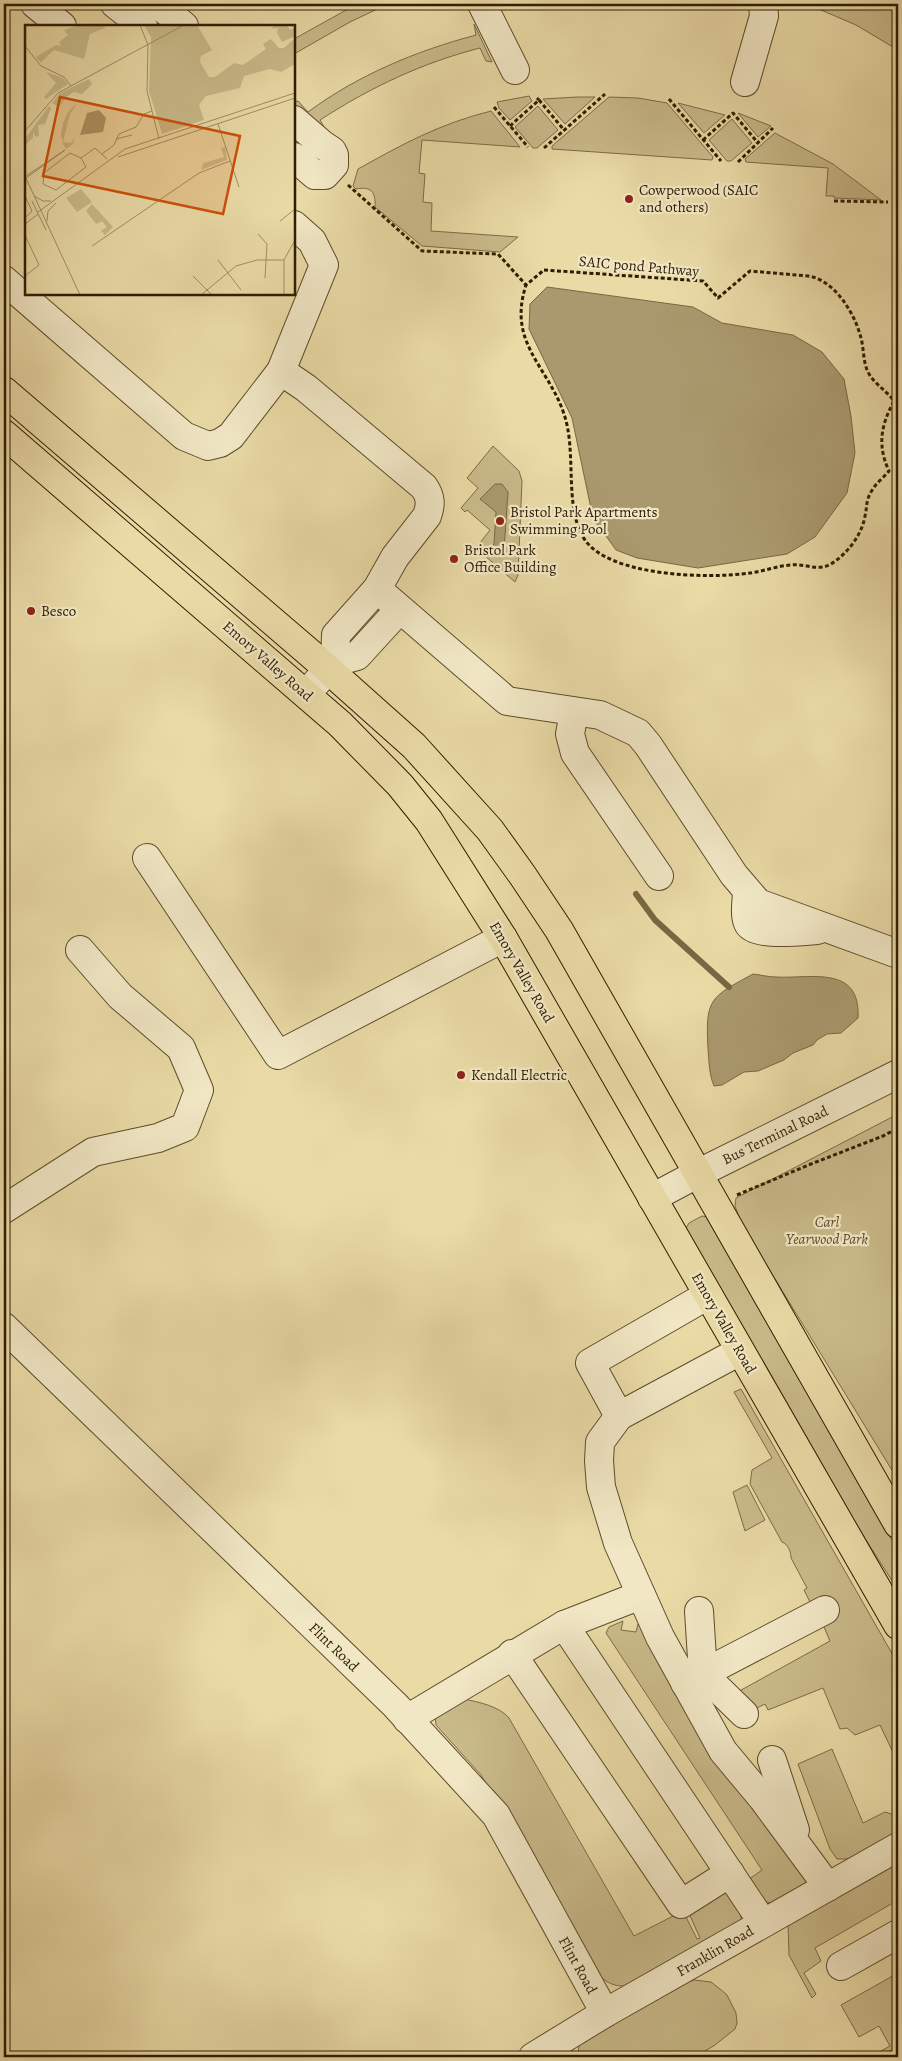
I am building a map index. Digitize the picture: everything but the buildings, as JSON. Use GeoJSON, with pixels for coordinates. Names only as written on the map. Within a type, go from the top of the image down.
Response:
{"type":"FeatureCollection","features":[{"type":"Feature","properties":{"kind":"main road"},"geometry":{"type":"LineString","coordinates":[[4,391],[332,666],[414,746],[490,830],[559,930],[898,1524]]}},
{"type":"Feature","properties":{"kind":"main road","name":"Emory Valley Road"},"geometry":{"type":"LineString","coordinates":[[4,434],[340,724],[406,792],[429,821],[504,938],[898,1626]]}},
{"type":"Feature","properties":{"kind":"street"},"geometry":{"type":"LineString","coordinates":[[36,4],[61,25]]}},
{"type":"Feature","properties":{"kind":"street"},"geometry":{"type":"LineString","coordinates":[[115,4],[142,25]]}},
{"type":"Feature","properties":{"kind":"street"},"geometry":{"type":"LineString","coordinates":[[158,4],[183,25]]}},
{"type":"Feature","properties":{"kind":"street"},"geometry":{"type":"LineString","coordinates":[[482,4],[515,70]]}},
{"type":"Feature","properties":{"kind":"street"},"geometry":{"type":"LineString","coordinates":[[745,82],[767,8]]}},
{"type":"Feature","properties":{"kind":"street"},"geometry":{"type":"LineString","coordinates":[[295,121],[332,151],[335,160],[332,169],[325,175],[315,175],[295,158]]}},
{"type":"Feature","properties":{"kind":"street"},"geometry":{"type":"LineString","coordinates":[[4,280],[184,436],[208,446],[220,443],[231,436],[281,371],[324,266],[312,241],[295,226]]}},
{"type":"Feature","properties":{"kind":"street"},"geometry":{"type":"LineString","coordinates":[[281,371],[306,388],[424,487],[428,493],[430,509],[426,516],[395,557],[377,589],[336,635],[332,666]]}},
{"type":"Feature","properties":{"kind":"street"},"geometry":{"type":"LineString","coordinates":[[377,589],[399,610],[507,701],[600,715],[638,733],[648,745],[734,875],[758,903],[898,954]]}},
{"type":"Feature","properties":{"kind":"street"},"geometry":{"type":"LineString","coordinates":[[306,694],[332,666],[357,656],[399,610]]}},
{"type":"Feature","properties":{"kind":"street"},"geometry":{"type":"LineString","coordinates":[[574,712],[570,734],[576,753],[659,876]]}},
{"type":"Feature","properties":{"kind":"street"},"geometry":{"type":"LineString","coordinates":[[147,858],[278,1055],[504,938]]}},
{"type":"Feature","properties":{"kind":"street"},"geometry":{"type":"LineString","coordinates":[[792,949],[838,948],[858,940]]}},
{"type":"Feature","properties":{"kind":"street"},"geometry":{"type":"LineString","coordinates":[[4,1209],[93,1152],[158,1138],[185,1127],[199,1090],[181,1048],[120,996],[80,950]]}},
{"type":"Feature","properties":{"kind":"street","name":"Bus Terminal Road"},"geometry":{"type":"LineString","coordinates":[[652,1198],[898,1074]]}},
{"type":"Feature","properties":{"kind":"street"},"geometry":{"type":"LineString","coordinates":[[619,1416],[590,1363],[708,1295]]}},
{"type":"Feature","properties":{"kind":"street","name":"Flint Road"},"geometry":{"type":"LineString","coordinates":[[4,1327],[406,1719],[496,1815],[605,2013]]}},
{"type":"Feature","properties":{"kind":"street"},"geometry":{"type":"LineString","coordinates":[[740,1351],[619,1416],[600,1442],[601,1487],[618,1543],[660,1637],[694,1679],[744,1714]]}},
{"type":"Feature","properties":{"kind":"street"},"geometry":{"type":"LineString","coordinates":[[406,1719],[512,1654],[564,1625],[641,1595]]}},
{"type":"Feature","properties":{"kind":"street"},"geometry":{"type":"LineString","coordinates":[[694,1679],[825,1610]]}},
{"type":"Feature","properties":{"kind":"street"},"geometry":{"type":"LineString","coordinates":[[699,1611],[694,1679],[723,1751],[800,1848],[828,1887]]}},
{"type":"Feature","properties":{"kind":"street"},"geometry":{"type":"LineString","coordinates":[[564,1625],[763,1923]]}},
{"type":"Feature","properties":{"kind":"street"},"geometry":{"type":"LineString","coordinates":[[512,1654],[681,1904],[730,1873]]}},
{"type":"Feature","properties":{"kind":"street"},"geometry":{"type":"LineString","coordinates":[[772,1760],[800,1848]]}},
{"type":"Feature","properties":{"kind":"street","name":"Franklin Road"},"geometry":{"type":"LineString","coordinates":[[532,2057],[605,2013],[898,1847]]}},
{"type":"Feature","properties":{"kind":"street"},"geometry":{"type":"LineString","coordinates":[[840,1966],[898,1934]]}},
{"type":"Feature","properties":{"kind":"path"},"geometry":{"type":"LineString","coordinates":[[544,148],[605,94]]}},
{"type":"Feature","properties":{"kind":"path"},"geometry":{"type":"LineString","coordinates":[[510,126],[538,99],[564,130]]}},
{"type":"Feature","properties":{"kind":"path"},"geometry":{"type":"LineString","coordinates":[[669,99],[722,161]]}},
{"type":"Feature","properties":{"kind":"path"},"geometry":{"type":"LineString","coordinates":[[494,106],[528,147]]}},
{"type":"Feature","properties":{"kind":"path"},"geometry":{"type":"LineString","coordinates":[[703,140],[733,113],[758,143]]}},
{"type":"Feature","properties":{"kind":"path"},"geometry":{"type":"LineString","coordinates":[[738,162],[773,128]]}},
{"type":"Feature","properties":{"kind":"path"},"geometry":{"type":"LineString","coordinates":[[332,169],[422,251],[498,254],[526,285]]}},
{"type":"Feature","properties":{"kind":"path"},"geometry":{"type":"LineString","coordinates":[[834,201],[888,202]]}},
{"type":"Feature","properties":{"kind":"path","name":"SAIC pond Pathway"},"geometry":{"type":"LineString","coordinates":[[544,270],[703,281],[718,298],[750,272],[816,277],[827,284],[845,304],[857,326],[868,372],[894,401],[885,418],[881,432],[883,455],[889,471],[870,493],[863,525],[848,549],[829,565],[818,568],[812,569],[793,564],[751,573],[724,576],[693,576],[636,568],[612,560],[597,552],[588,544],[577,524],[574,510],[570,442],[564,415],[557,398],[522,334],[521,310],[526,285],[544,270]]}},
{"type":"Feature","properties":{"kind":"path"},"geometry":{"type":"LineString","coordinates":[[716,1205],[811,1164],[883,1136],[898,1128]]}},
{"type":"Feature","properties":{"kind":"green space"},"geometry":{"type":"Polygon","coordinates":[[[357,4],[388,4],[350,22],[295,53],[295,38],[357,4]]]}},
{"type":"Feature","properties":{"kind":"green space"},"geometry":{"type":"Polygon","coordinates":[[[807,4],[898,4],[898,50],[856,25],[807,4]]]}},
{"type":"Feature","properties":{"kind":"green space"},"geometry":{"type":"Polygon","coordinates":[[[474,24],[492,62],[486,61],[480,48],[438,61],[397,77],[358,97],[320,120],[327,132],[295,111],[295,102],[298,101],[308,112],[347,87],[388,66],[431,49],[476,35],[474,24]]]}},
{"type":"Feature","properties":{"kind":"green space"},"geometry":{"type":"Polygon","coordinates":[[[529,96],[532,101],[510,120],[499,108],[497,102],[529,96]]]}},
{"type":"Feature","properties":{"kind":"green space"},"geometry":{"type":"Polygon","coordinates":[[[595,97],[565,124],[543,99],[595,97]]]}},
{"type":"Feature","properties":{"kind":"green space"},"geometry":{"type":"Polygon","coordinates":[[[609,97],[638,98],[667,103],[713,157],[712,160],[552,149],[552,146],[609,97]]]}},
{"type":"Feature","properties":{"kind":"green space"},"geometry":{"type":"Polygon","coordinates":[[[678,103],[725,115],[704,133],[678,103]]]}},
{"type":"Feature","properties":{"kind":"green space"},"geometry":{"type":"Polygon","coordinates":[[[538,106],[558,130],[537,148],[533,148],[515,127],[538,106]]]}},
{"type":"Feature","properties":{"kind":"green space"},"geometry":{"type":"Polygon","coordinates":[[[491,111],[520,147],[422,140],[419,173],[425,174],[423,202],[432,203],[431,231],[518,237],[500,252],[422,246],[375,207],[375,197],[372,191],[365,188],[356,189],[353,186],[358,169],[438,128],[491,111]]]}},
{"type":"Feature","properties":{"kind":"green space"},"geometry":{"type":"Polygon","coordinates":[[[738,113],[771,126],[758,137],[738,113]]]}},
{"type":"Feature","properties":{"kind":"green space"},"geometry":{"type":"Polygon","coordinates":[[[732,119],[752,143],[731,161],[727,161],[709,140],[732,119]]]}},
{"type":"Feature","properties":{"kind":"green space"},"geometry":{"type":"Polygon","coordinates":[[[775,133],[833,164],[881,200],[826,196],[828,168],[746,162],[745,159],[775,133]]]}},
{"type":"Feature","properties":{"kind":"green space","name":"Bristol Park Apartments Swimming Pool"},"geometry":{"type":"Polygon","coordinates":[[[493,446],[519,471],[522,481],[518,575],[515,582],[476,548],[490,530],[467,510],[465,512],[461,508],[478,488],[467,478],[493,446]]]}},
{"type":"Feature","properties":{"kind":"green space","name":"Carl Yearwood Park"},"geometry":{"type":"Polygon","coordinates":[[[898,1114],[898,1480],[742,1225],[735,1206],[736,1198],[898,1114]]]}},
{"type":"Feature","properties":{"kind":"green space"},"geometry":{"type":"Polygon","coordinates":[[[702,1216],[707,1217],[898,1551],[898,1590],[817,1459],[686,1228],[689,1223],[702,1216]]]}},
{"type":"Feature","properties":{"kind":"green space"},"geometry":{"type":"Polygon","coordinates":[[[741,1389],[898,1664],[898,1763],[880,1725],[855,1735],[847,1728],[840,1729],[823,1688],[768,1710],[765,1704],[753,1710],[734,1694],[830,1641],[824,1627],[826,1624],[804,1590],[807,1588],[791,1558],[789,1548],[782,1542],[750,1484],[752,1470],[772,1458],[734,1392],[741,1389]]]}},
{"type":"Feature","properties":{"kind":"green space"},"geometry":{"type":"Polygon","coordinates":[[[747,1485],[765,1520],[745,1531],[733,1492],[747,1485]]]}},
{"type":"Feature","properties":{"kind":"green space"},"geometry":{"type":"Polygon","coordinates":[[[623,1621],[621,1630],[636,1632],[638,1624],[642,1625],[758,1809],[809,1884],[773,1904],[762,1900],[748,1880],[762,1870],[606,1633],[609,1627],[623,1621]]]}},
{"type":"Feature","properties":{"kind":"green space"},"geometry":{"type":"Polygon","coordinates":[[[464,1699],[500,1710],[509,1718],[634,1936],[683,1911],[697,1939],[700,1938],[687,1909],[724,1890],[741,1913],[741,1922],[629,1986],[611,1984],[603,1979],[596,1972],[481,1775],[436,1725],[435,1716],[464,1699]]]}},
{"type":"Feature","properties":{"kind":"green space"},"geometry":{"type":"Polygon","coordinates":[[[832,1749],[863,1823],[885,1812],[898,1816],[898,1830],[895,1834],[851,1859],[837,1859],[830,1849],[798,1764],[832,1749]]]}},
{"type":"Feature","properties":{"kind":"green space"},"geometry":{"type":"Polygon","coordinates":[[[898,1863],[898,1900],[815,1948],[821,1961],[804,1973],[816,1994],[812,1998],[789,1955],[788,1923],[898,1863]]]}},
{"type":"Feature","properties":{"kind":"green space"},"geometry":{"type":"Polygon","coordinates":[[[898,1973],[898,2046],[879,2057],[870,2057],[890,2046],[879,2026],[859,2037],[841,2005],[898,1973]]]}},
{"type":"Feature","properties":{"kind":"green space"},"geometry":{"type":"Polygon","coordinates":[[[694,1980],[711,1982],[720,1989],[727,1995],[736,2013],[737,2023],[735,2029],[715,2045],[695,2057],[577,2057],[580,2042],[683,1983],[694,1980]]]}},
{"type":"Feature","properties":{"kind":"shaded area"},"geometry":{"type":"Polygon","coordinates":[[[547,287],[693,307],[722,323],[793,335],[822,352],[844,379],[855,453],[847,493],[815,537],[787,554],[698,568],[637,558],[616,550],[593,518],[572,418],[529,329],[530,304],[547,287]]]}},
{"type":"Feature","properties":{"kind":"shaded area"},"geometry":{"type":"Polygon","coordinates":[[[495,484],[502,484],[508,492],[504,550],[500,556],[490,548],[494,544],[496,512],[480,499],[495,484]]]}},
{"type":"Feature","properties":{"kind":"shaded area"},"geometry":{"type":"Polygon","coordinates":[[[753,974],[773,977],[831,978],[842,982],[851,989],[857,1001],[858,1018],[841,1033],[827,1034],[813,1045],[793,1053],[784,1060],[758,1071],[744,1072],[722,1085],[714,1086],[710,1072],[707,1031],[710,1009],[720,994],[753,974]]]}},
{"type":"Feature","properties":{"kind":"waterway"},"geometry":{"type":"LineString","coordinates":[[636,894],[655,920],[729,987]]}},
{"type":"Feature","properties":{"kind":"place","name":"Cowperwood (SAIC and others)"},"geometry":{"type":"Point","coordinates":[629,199]}},
{"type":"Feature","properties":{"kind":"place","name":"Bristol Park Apartments Swimming Pool"},"geometry":{"type":"Point","coordinates":[500,521]}},
{"type":"Feature","properties":{"kind":"place","name":"Bristol Park Office Building"},"geometry":{"type":"Point","coordinates":[454,559]}},
{"type":"Feature","properties":{"kind":"place","name":"Besco"},"geometry":{"type":"Point","coordinates":[31,611]}},
{"type":"Feature","properties":{"kind":"place","name":"Kendall Electric"},"geometry":{"type":"Point","coordinates":[461,1075]}}]}
